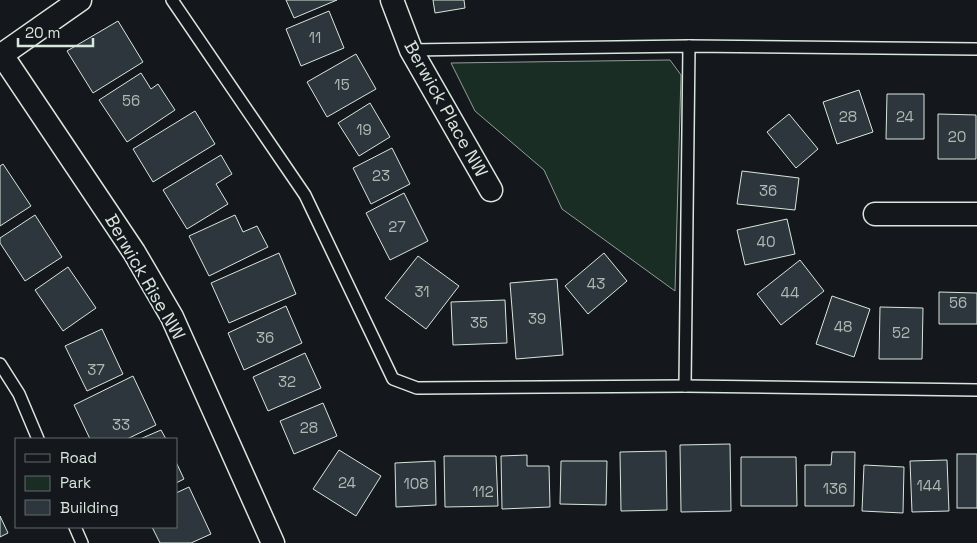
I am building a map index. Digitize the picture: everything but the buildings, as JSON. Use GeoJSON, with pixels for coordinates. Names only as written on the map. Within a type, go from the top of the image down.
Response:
{"type":"FeatureCollection","features":[{"type":"Feature","properties":{"kind":"street"},"geometry":{"type":"LineString","coordinates":[[1,55],[80,0]]}},
{"type":"Feature","properties":{"kind":"street","name":"Berwick Place NW"},"geometry":{"type":"LineString","coordinates":[[392,0],[411,50],[491,190]]}},
{"type":"Feature","properties":{"kind":"street","name":"Berwick Rise NW"},"geometry":{"type":"LineString","coordinates":[[1,55],[134,252],[172,317],[273,543]]}},
{"type":"Feature","properties":{"kind":"street"},"geometry":{"type":"LineString","coordinates":[[876,214],[977,214]]}},
{"type":"Feature","properties":{"kind":"lane"},"geometry":{"type":"LineString","coordinates":[[172,0],[305,195],[393,379],[417,388],[685,386],[977,390]]}},
{"type":"Feature","properties":{"kind":"lane"},"geometry":{"type":"LineString","coordinates":[[685,386],[689,46]]}},
{"type":"Feature","properties":{"kind":"lane"},"geometry":{"type":"LineString","coordinates":[[411,50],[689,46],[977,49]]}},
{"type":"Feature","properties":{"kind":"lane"},"geometry":{"type":"LineString","coordinates":[[0,364],[19,394],[38,438]]}},
{"type":"Feature","properties":{"kind":"lane"},"geometry":{"type":"LineString","coordinates":[[75,528],[82,543]]}},
{"type":"Feature","properties":{"kind":"green space"},"geometry":{"type":"Polygon","coordinates":[[[670,60],[681,75],[675,291],[562,209],[544,170],[475,111],[451,63],[670,60]]]}}]}
